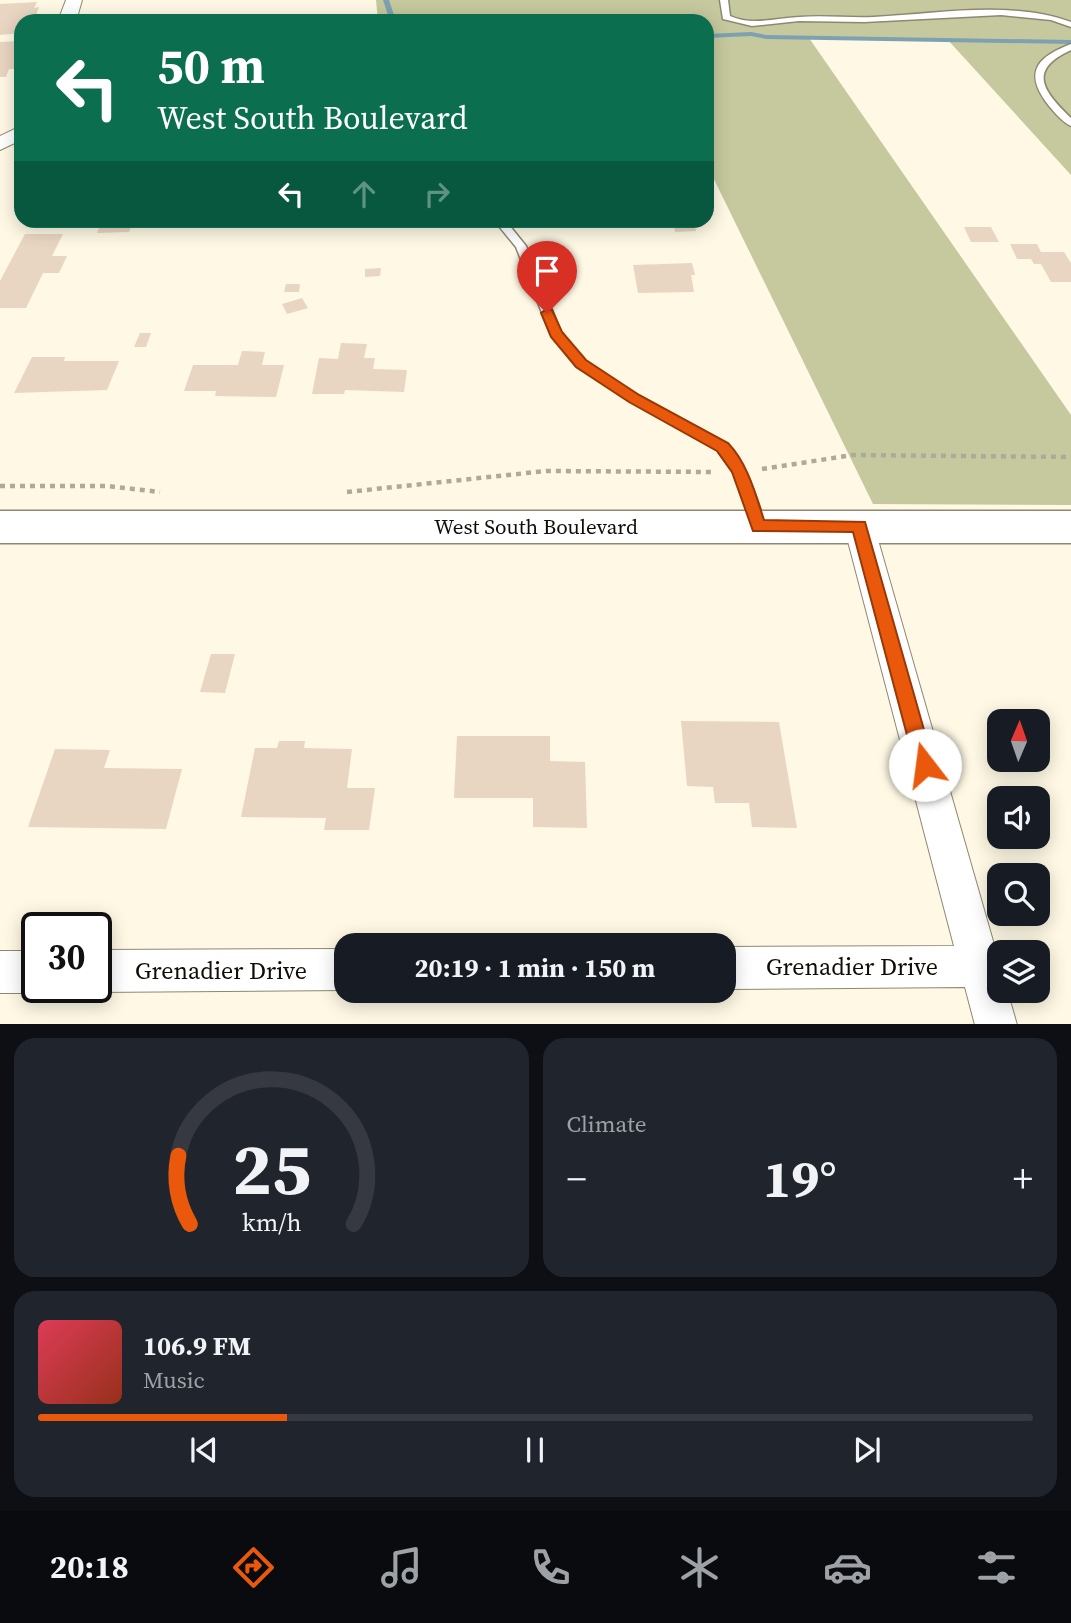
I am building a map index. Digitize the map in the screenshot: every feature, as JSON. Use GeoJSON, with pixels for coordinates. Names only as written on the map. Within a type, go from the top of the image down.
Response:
{"type":"FeatureCollection","features":[{"type":"Feature","properties":{"kind":"main road","name":"West South Boulevard"},"geometry":{"type":"LineString","coordinates":[[0,527],[1071,527]]}},
{"type":"Feature","properties":{"kind":"street"},"geometry":{"type":"LineString","coordinates":[[859,526],[996,1024]]}},
{"type":"Feature","properties":{"kind":"street","name":"Grenadier Drive"},"geometry":{"type":"LineString","coordinates":[[736,968],[980,967]]}},
{"type":"Feature","properties":{"kind":"street","name":"Grenadier Drive"},"geometry":{"type":"LineString","coordinates":[[112,971],[334,970]]}},
{"type":"Feature","properties":{"kind":"street"},"geometry":{"type":"LineString","coordinates":[[0,972],[21,971]]}},
{"type":"Feature","properties":{"kind":"lane"},"geometry":{"type":"LineString","coordinates":[[724,0],[726,17],[739,23],[824,18],[863,20],[947,13],[1046,17],[1071,25]]}},
{"type":"Feature","properties":{"kind":"lane"},"geometry":{"type":"LineString","coordinates":[[1071,47],[1051,56],[1043,64],[1039,78],[1049,101],[1071,123]]}},
{"type":"Feature","properties":{"kind":"lane"},"geometry":{"type":"LineString","coordinates":[[506,228],[521,246],[556,333],[581,364],[634,398],[722,447],[733,458],[740,472],[759,526]]}},
{"type":"Feature","properties":{"kind":"path"},"geometry":{"type":"LineString","coordinates":[[339,492],[400,488],[444,479],[525,471],[740,472],[853,455],[1071,457]]}},
{"type":"Feature","properties":{"kind":"path"},"geometry":{"type":"LineString","coordinates":[[0,486],[107,486],[162,493]]}},
{"type":"Feature","properties":{"kind":"green space"},"geometry":{"type":"Polygon","coordinates":[[[376,0],[1071,0],[1071,175],[947,39],[809,38],[1071,415],[1071,505],[873,504],[714,179],[714,14],[377,14],[376,0]]]}},
{"type":"Feature","properties":{"kind":"building"},"geometry":{"type":"Polygon","coordinates":[[[37,2],[34,8],[39,7],[36,14],[14,14],[14,34],[0,35],[0,4],[37,2]]]}},
{"type":"Feature","properties":{"kind":"building"},"geometry":{"type":"Polygon","coordinates":[[[14,41],[14,69],[9,69],[6,77],[0,77],[0,42],[14,41]]]}},
{"type":"Feature","properties":{"kind":"building"},"geometry":{"type":"Polygon","coordinates":[[[964,227],[991,227],[999,242],[971,242],[964,227]]]}},
{"type":"Feature","properties":{"kind":"building"},"geometry":{"type":"Polygon","coordinates":[[[99,228],[131,228],[129,232],[97,233],[99,228]]]}},
{"type":"Feature","properties":{"kind":"building"},"geometry":{"type":"Polygon","coordinates":[[[674,228],[695,228],[696,231],[675,232],[674,228]]]}},
{"type":"Feature","properties":{"kind":"building"},"geometry":{"type":"Polygon","coordinates":[[[25,234],[63,234],[52,256],[67,256],[59,273],[43,273],[26,308],[0,308],[0,281],[25,234]]]}},
{"type":"Feature","properties":{"kind":"building"},"geometry":{"type":"Polygon","coordinates":[[[1010,244],[1037,244],[1041,252],[1064,252],[1071,263],[1071,282],[1051,282],[1041,264],[1034,264],[1031,259],[1017,259],[1010,244]]]}},
{"type":"Feature","properties":{"kind":"building"},"geometry":{"type":"Polygon","coordinates":[[[692,263],[695,275],[691,275],[694,292],[638,293],[633,265],[692,263]]]}},
{"type":"Feature","properties":{"kind":"building"},"geometry":{"type":"Polygon","coordinates":[[[381,268],[380,276],[365,277],[365,269],[381,268]]]}},
{"type":"Feature","properties":{"kind":"building"},"geometry":{"type":"Polygon","coordinates":[[[286,284],[300,284],[299,292],[284,292],[286,284]]]}},
{"type":"Feature","properties":{"kind":"building"},"geometry":{"type":"Polygon","coordinates":[[[302,298],[308,308],[287,314],[282,304],[302,298]]]}},
{"type":"Feature","properties":{"kind":"building"},"geometry":{"type":"Polygon","coordinates":[[[140,333],[151,333],[146,347],[134,347],[140,333]]]}},
{"type":"Feature","properties":{"kind":"building"},"geometry":{"type":"Polygon","coordinates":[[[341,343],[367,344],[364,358],[375,358],[373,369],[407,370],[404,392],[345,390],[344,394],[312,394],[319,358],[338,359],[341,343]]]}},
{"type":"Feature","properties":{"kind":"building"},"geometry":{"type":"Polygon","coordinates":[[[242,351],[265,352],[262,365],[284,365],[276,397],[215,396],[216,391],[184,391],[193,365],[238,365],[242,351]]]}},
{"type":"Feature","properties":{"kind":"building"},"geometry":{"type":"Polygon","coordinates":[[[32,357],[65,357],[64,361],[119,361],[107,390],[14,393],[32,357]]]}},
{"type":"Feature","properties":{"kind":"building"},"geometry":{"type":"Polygon","coordinates":[[[211,654],[235,654],[225,693],[200,692],[211,654]]]}},
{"type":"Feature","properties":{"kind":"building"},"geometry":{"type":"Polygon","coordinates":[[[681,721],[779,722],[797,828],[752,827],[749,803],[715,803],[713,787],[687,786],[681,721]]]}},
{"type":"Feature","properties":{"kind":"building"},"geometry":{"type":"Polygon","coordinates":[[[457,736],[550,736],[550,761],[585,762],[587,828],[533,827],[533,798],[454,798],[457,736]]]}},
{"type":"Feature","properties":{"kind":"building"},"geometry":{"type":"Polygon","coordinates":[[[279,741],[305,741],[304,748],[352,749],[347,788],[375,788],[369,830],[324,830],[326,818],[241,817],[255,748],[277,748],[279,741]]]}},
{"type":"Feature","properties":{"kind":"building"},"geometry":{"type":"Polygon","coordinates":[[[55,749],[110,750],[104,768],[182,769],[166,829],[28,827],[55,749]]]}},
{"type":"Feature","properties":{"kind":"waterway"},"geometry":{"type":"LineString","coordinates":[[386,0],[391,14]]}},
{"type":"Feature","properties":{"kind":"waterway"},"geometry":{"type":"LineString","coordinates":[[714,36],[751,34],[766,37],[1071,42]]}},
{"type":"Feature","properties":{"kind":"route"},"geometry":{"type":"LineString","coordinates":[[547,313],[556,333],[581,364],[634,398],[722,447],[733,458],[759,526],[859,526],[925,765]]}}]}
